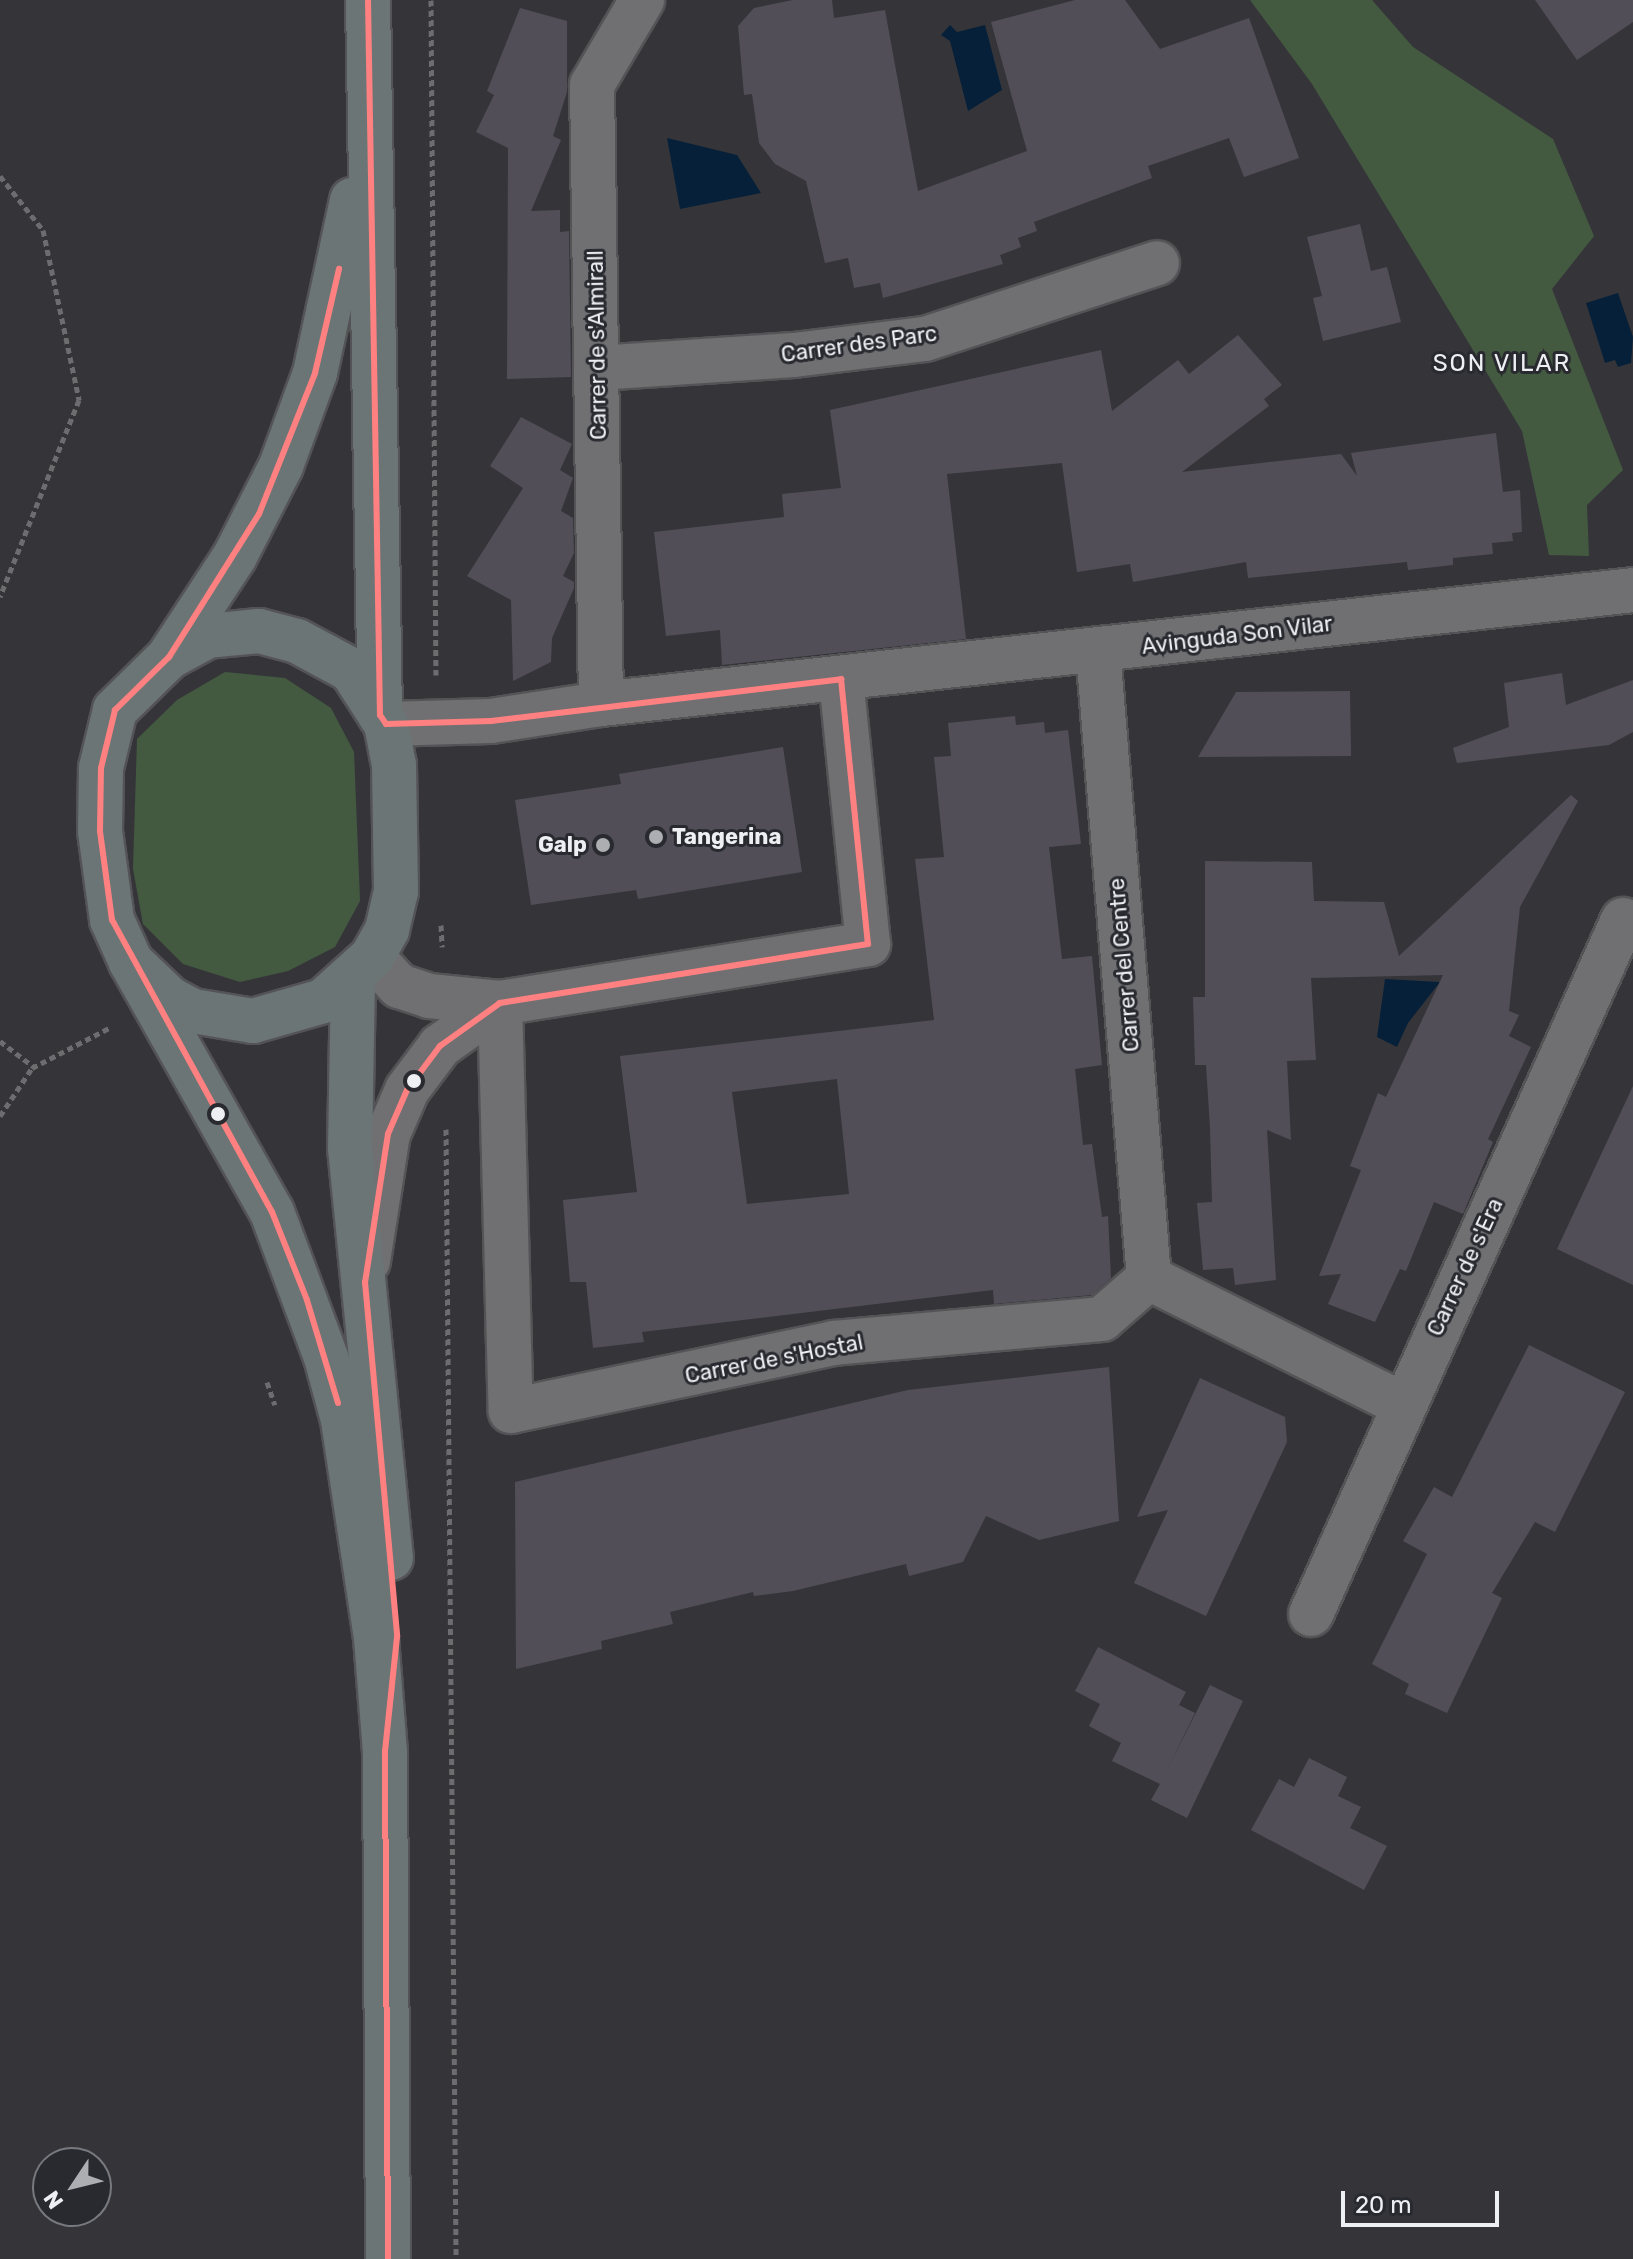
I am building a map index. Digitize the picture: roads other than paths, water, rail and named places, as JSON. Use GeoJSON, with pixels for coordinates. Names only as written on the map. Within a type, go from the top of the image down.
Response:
{"type":"FeatureCollection","features":[{"type":"Feature","properties":{"kind":"main road"},"geometry":{"type":"LineString","coordinates":[[131,962],[170,999],[193,1011],[253,1021],[323,1001],[363,968],[387,930],[396,892],[394,765],[383,720],[368,0]]}},
{"type":"Feature","properties":{"kind":"main road"},"geometry":{"type":"LineString","coordinates":[[169,657],[259,514],[311,386],[339,272],[369,104]]}},
{"type":"Feature","properties":{"kind":"main road"},"geometry":{"type":"LineString","coordinates":[[383,720],[351,670],[297,641],[232,631],[192,643],[169,657],[115,710],[101,768],[101,871],[112,920],[131,962],[260,1187],[326,1357],[359,1524],[385,1752],[388,2259]]}},
{"type":"Feature","properties":{"kind":"main road"},"geometry":{"type":"LineString","coordinates":[[363,968],[350,1148],[397,1637],[385,1752]]}},
{"type":"Feature","properties":{"kind":"street","name":"Carrer de s'Almirall"},"geometry":{"type":"LineString","coordinates":[[601,704],[592,85],[642,0]]}},
{"type":"Feature","properties":{"kind":"street","name":"Carrer des Parc"},"geometry":{"type":"LineString","coordinates":[[598,368],[794,355],[925,339],[1157,263]]}},
{"type":"Feature","properties":{"kind":"street","name":"Avinguda Son Vilar"},"geometry":{"type":"LineString","coordinates":[[383,720],[491,721],[601,704],[1633,590]]}},
{"type":"Feature","properties":{"kind":"street","name":"Carrer del Centre"},"geometry":{"type":"LineString","coordinates":[[1098,651],[1149,1278]]}},
{"type":"Feature","properties":{"kind":"street"},"geometry":{"type":"LineString","coordinates":[[363,968],[399,986],[429,996],[500,1003],[868,944],[841,679]]}},
{"type":"Feature","properties":{"kind":"street","name":"Carrer de s'Era"},"geometry":{"type":"LineString","coordinates":[[1311,1614],[1402,1404],[1623,920]]}},
{"type":"Feature","properties":{"kind":"street"},"geometry":{"type":"LineString","coordinates":[[365,1282],[388,1134],[407,1090],[440,1046],[500,1003]]}},
{"type":"Feature","properties":{"kind":"street","name":"Carrer de s'Hostal"},"geometry":{"type":"LineString","coordinates":[[500,1003],[511,1411],[834,1343],[1102,1319],[1149,1278]]}},
{"type":"Feature","properties":{"kind":"street"},"geometry":{"type":"LineString","coordinates":[[1149,1278],[1402,1404]]}},
{"type":"Feature","properties":{"kind":"water"},"geometry":{"type":"Polygon","coordinates":[[[950,25],[957,32],[985,25],[1002,90],[968,111],[950,41],[941,35],[950,25]]]}},
{"type":"Feature","properties":{"kind":"water"},"geometry":{"type":"Polygon","coordinates":[[[667,138],[737,155],[761,193],[680,209],[667,138]]]}},
{"type":"Feature","properties":{"kind":"water"},"geometry":{"type":"Polygon","coordinates":[[[1618,293],[1633,337],[1631,363],[1618,367],[1615,360],[1605,363],[1586,303],[1618,293]]]}},
{"type":"Feature","properties":{"kind":"water"},"geometry":{"type":"Polygon","coordinates":[[[1385,979],[1440,982],[1408,1023],[1397,1047],[1377,1037],[1385,979]]]}},
{"type":"Feature","properties":{"kind":"place","name":"Tangerina"},"geometry":{"type":"Point","coordinates":[656,837]}},
{"type":"Feature","properties":{"kind":"place","name":"Galp"},"geometry":{"type":"Point","coordinates":[603,845]}},
{"type":"Feature","properties":{"kind":"district","name":"SON VILAR"},"geometry":{"type":"Point","coordinates":[1502,364]}}]}
